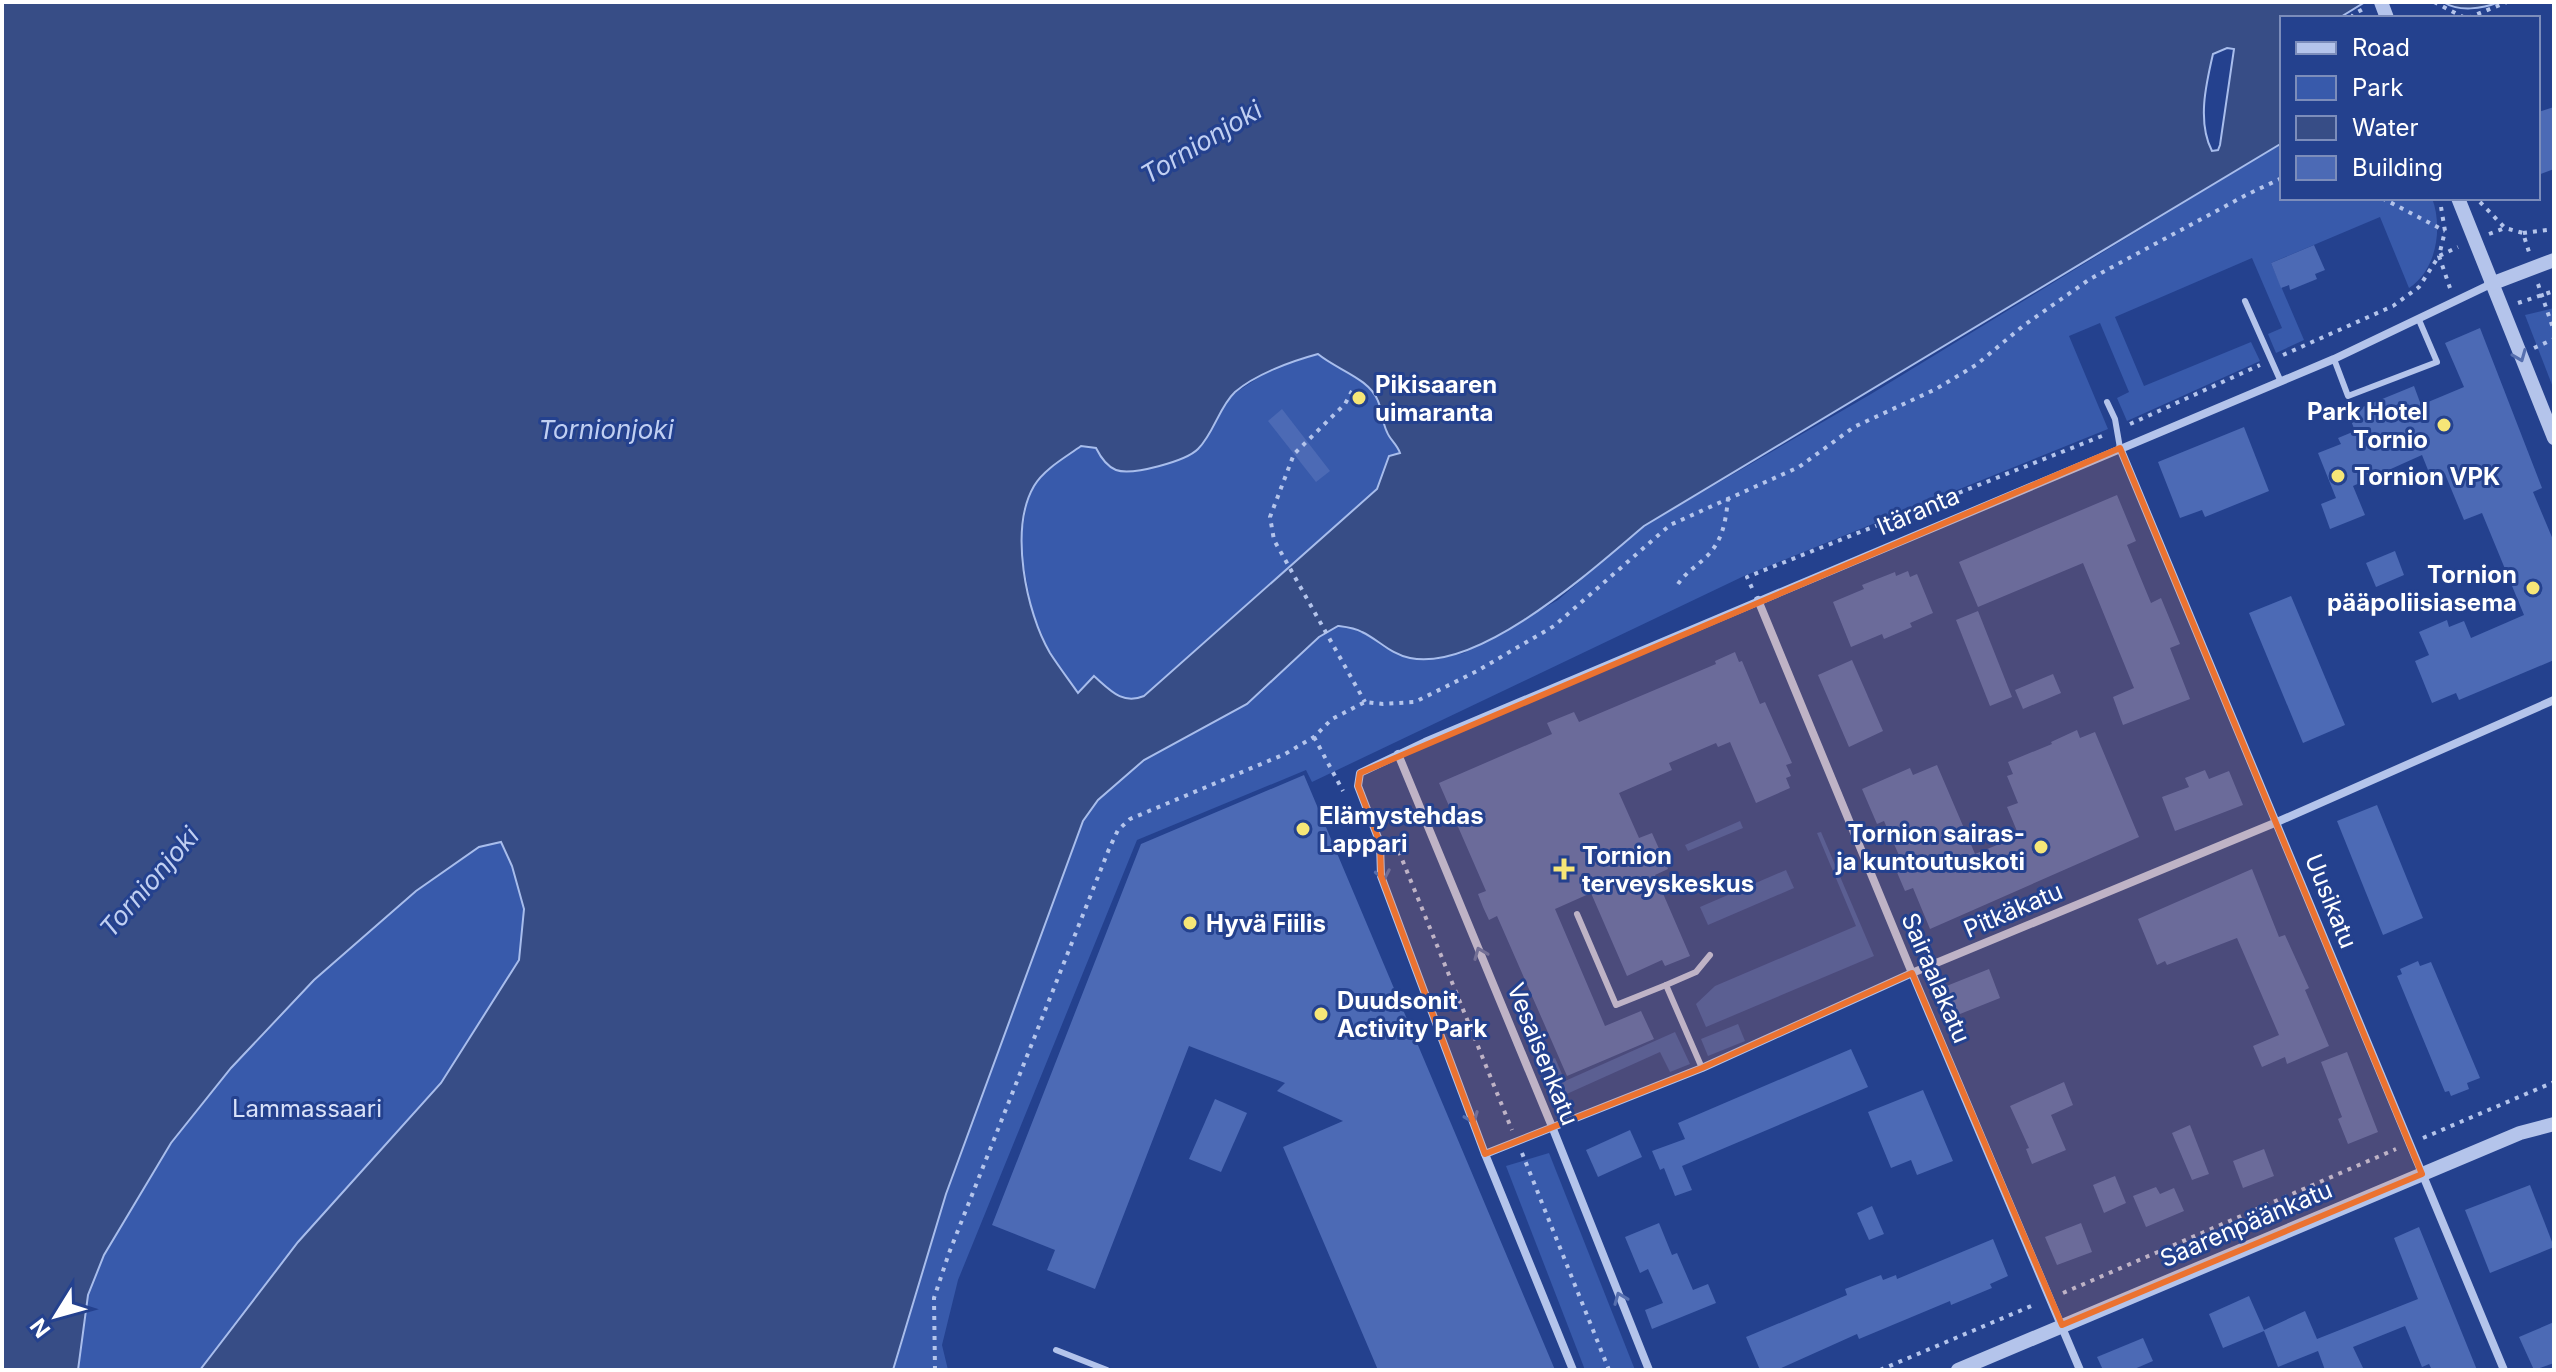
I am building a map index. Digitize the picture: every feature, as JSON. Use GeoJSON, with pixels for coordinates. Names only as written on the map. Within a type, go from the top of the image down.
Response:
{"type":"FeatureCollection","features":[{"type":"Feature","properties":{"kind":"street"},"geometry":{"type":"LineString","coordinates":[[2459,200],[2554,438]]}},
{"type":"Feature","properties":{"kind":"street"},"geometry":{"type":"LineString","coordinates":[[2491,284],[2554,260]]}},
{"type":"Feature","properties":{"kind":"street","name":"Itäranta"},"geometry":{"type":"LineString","coordinates":[[1485,1154],[1381,876],[1380,843],[1358,786],[1360,773],[1758,600],[2281,382],[2491,284]]}},
{"type":"Feature","properties":{"kind":"street","name":"Uusikatu"},"geometry":{"type":"LineString","coordinates":[[2120,448],[2504,1370]]}},
{"type":"Feature","properties":{"kind":"street","name":"Sairaalakatu"},"geometry":{"type":"LineString","coordinates":[[1758,600],[2080,1370]]}},
{"type":"Feature","properties":{"kind":"street","name":"Pitkäkatu"},"geometry":{"type":"LineString","coordinates":[[1485,1154],[1702,1068],[1912,973],[2277,822],[2554,700]]}},
{"type":"Feature","properties":{"kind":"street","name":"Vesaisenkatu"},"geometry":{"type":"LineString","coordinates":[[1398,754],[1649,1370]]}},
{"type":"Feature","properties":{"kind":"street","name":"Saarenpäänkatu"},"geometry":{"type":"LineString","coordinates":[[1958,1370],[2520,1133],[2554,1124]]}},
{"type":"Feature","properties":{"kind":"street"},"geometry":{"type":"LineString","coordinates":[[1485,1154],[1573,1370]]}},
{"type":"Feature","properties":{"kind":"lane"},"geometry":{"type":"LineString","coordinates":[[2245,301],[2281,382]]}},
{"type":"Feature","properties":{"kind":"lane"},"geometry":{"type":"LineString","coordinates":[[2334,359],[2348,396],[2437,362],[2419,320]]}},
{"type":"Feature","properties":{"kind":"lane"},"geometry":{"type":"LineString","coordinates":[[2107,402],[2120,448]]}},
{"type":"Feature","properties":{"kind":"lane"},"geometry":{"type":"LineString","coordinates":[[1577,914],[1616,1005],[1696,972],[1710,955]]}},
{"type":"Feature","properties":{"kind":"lane"},"geometry":{"type":"LineString","coordinates":[[1666,985],[1702,1068]]}},
{"type":"Feature","properties":{"kind":"lane"},"geometry":{"type":"LineString","coordinates":[[1056,1350],[1107,1370]]}},
{"type":"Feature","properties":{"kind":"path"},"geometry":{"type":"LineString","coordinates":[[2434,2],[2462,16]]}},
{"type":"Feature","properties":{"kind":"path"},"geometry":{"type":"LineString","coordinates":[[2471,16],[2507,2]]}},
{"type":"Feature","properties":{"kind":"path"},"geometry":{"type":"LineString","coordinates":[[935,1370],[934,1298],[949,1253],[1118,830],[1130,819],[1285,754],[1314,737],[1332,719],[1365,702],[1415,702],[1477,671],[1554,626],[1670,525],[1799,467],[1854,427],[1936,389],[1976,365],[2023,326],[2090,279],[2280,179]]}},
{"type":"Feature","properties":{"kind":"path"},"geometry":{"type":"LineString","coordinates":[[2386,200],[2445,231]]}},
{"type":"Feature","properties":{"kind":"path"},"geometry":{"type":"LineString","coordinates":[[1758,600],[1747,577],[2117,430],[2393,306],[2419,287],[2439,256],[2445,231],[2439,200]]}},
{"type":"Feature","properties":{"kind":"path"},"geometry":{"type":"LineString","coordinates":[[2480,200],[2505,228],[2523,233],[2554,229]]}},
{"type":"Feature","properties":{"kind":"path"},"geometry":{"type":"LineString","coordinates":[[2523,233],[2554,331]]}},
{"type":"Feature","properties":{"kind":"path"},"geometry":{"type":"LineString","coordinates":[[2439,256],[2455,302]]}},
{"type":"Feature","properties":{"kind":"path"},"geometry":{"type":"LineString","coordinates":[[2515,304],[2554,291]]}},
{"type":"Feature","properties":{"kind":"path"},"geometry":{"type":"LineString","coordinates":[[2532,348],[2554,339]]}},
{"type":"Feature","properties":{"kind":"path"},"geometry":{"type":"LineString","coordinates":[[1352,391],[1345,404],[1294,454],[1270,517],[1274,540],[1365,702]]}},
{"type":"Feature","properties":{"kind":"path"},"geometry":{"type":"LineString","coordinates":[[1678,584],[1709,555],[1722,535],[1728,498]]}},
{"type":"Feature","properties":{"kind":"path"},"geometry":{"type":"LineString","coordinates":[[1314,737],[1341,786]]}},
{"type":"Feature","properties":{"kind":"path"},"geometry":{"type":"LineString","coordinates":[[1392,835],[1609,1370]]}},
{"type":"Feature","properties":{"kind":"path"},"geometry":{"type":"LineString","coordinates":[[1880,1370],[2554,1082]]}},
{"type":"Feature","properties":{"kind":"highlighted area"},"geometry":{"type":"Polygon","coordinates":[[[2120,448],[2422,1174],[2062,1325],[1912,973],[1702,1068],[1485,1154],[1381,876],[1380,843],[1358,786],[1360,773],[2120,448]]]}},
{"type":"Feature","properties":{"kind":"green space"},"geometry":{"type":"Polygon","coordinates":[[[2280,144],[2280,200],[2433,200],[2437,222],[2435,247],[2426,270],[2409,288],[2380,217],[2271,263],[2304,340],[2276,353],[2268,334],[2282,328],[2252,258],[2115,317],[2144,386],[2251,342],[2260,361],[2127,421],[2117,398],[2129,392],[2100,323],[2069,336],[2108,429],[1744,576],[1312,782],[1306,770],[1137,840],[958,1280],[942,1345],[948,1370],[894,1370],[946,1194],[1083,821],[1098,800],[1144,760],[1247,704],[1319,637],[1338,625],[1361,631],[1385,648],[1434,660],[1464,653],[1558,600],[1644,526],[1871,394],[2280,144]]]}},
{"type":"Feature","properties":{"kind":"green space"},"geometry":{"type":"Polygon","coordinates":[[[2554,308],[2554,390],[2525,315],[2554,308]]]}},
{"type":"Feature","properties":{"kind":"green space"},"geometry":{"type":"Polygon","coordinates":[[[1318,354],[1368,386],[1378,401],[1385,428],[1400,454],[1389,456],[1377,489],[1144,696],[1123,698],[1094,676],[1078,694],[1049,651],[1032,610],[1020,544],[1027,504],[1034,486],[1047,471],[1081,446],[1199,449],[1232,395],[1270,370],[1318,354]]]}},
{"type":"Feature","properties":{"kind":"green space"},"geometry":{"type":"Polygon","coordinates":[[[1740,821],[1743,828],[1688,851],[1685,845],[1740,821]]]}},
{"type":"Feature","properties":{"kind":"green space"},"geometry":{"type":"Polygon","coordinates":[[[1821,832],[1874,956],[1706,1027],[1696,1004],[1715,986],[1856,926],[1817,833],[1821,832]]]}},
{"type":"Feature","properties":{"kind":"green space","name":"Lammassaari"},"geometry":{"type":"Polygon","coordinates":[[[501,842],[512,866],[524,909],[519,960],[441,1083],[298,1242],[200,1370],[78,1370],[88,1295],[104,1255],[171,1143],[231,1068],[314,980],[416,891],[479,847],[501,842]]]}},
{"type":"Feature","properties":{"kind":"green space"},"geometry":{"type":"Polygon","coordinates":[[[1786,870],[1794,888],[1708,925],[1700,907],[1786,870]]]}},
{"type":"Feature","properties":{"kind":"green space"},"geometry":{"type":"Polygon","coordinates":[[[1738,1024],[1745,1041],[1708,1056],[1701,1039],[1738,1024]]]}},
{"type":"Feature","properties":{"kind":"green space"},"geometry":{"type":"Polygon","coordinates":[[[1675,1032],[1690,1064],[1670,1072],[1660,1052],[1560,1097],[1545,1062],[1555,1058],[1565,1081],[1675,1032]]]}},
{"type":"Feature","properties":{"kind":"green space"},"geometry":{"type":"Polygon","coordinates":[[[1549,1153],[1635,1370],[1585,1370],[1506,1166],[1549,1153]]]}},
{"type":"Feature","properties":{"kind":"water","name":"Tornionjoki"},"geometry":{"type":"Polygon","coordinates":[[[2,2],[2365,2],[2342,16],[2280,16],[2280,144],[1644,526],[1566,590],[1501,634],[1469,649],[1438,658],[1410,658],[1359,631],[1338,626],[1319,637],[1247,704],[1144,760],[1098,800],[1083,821],[946,1194],[893,1370],[200,1370],[298,1242],[441,1083],[519,960],[524,909],[512,866],[501,842],[479,847],[416,891],[314,980],[231,1068],[171,1143],[104,1255],[88,1295],[78,1370],[2,1370],[2,2]],[[2227,48],[2213,54],[2204,115],[2207,140],[2212,151],[2218,150],[2220,145],[2234,49],[2227,48]],[[1318,354],[1253,379],[1235,392],[1204,443],[1192,454],[1146,469],[1124,471],[1109,466],[1096,448],[1081,446],[1038,480],[1027,504],[1023,524],[1022,547],[1028,593],[1041,636],[1078,693],[1094,676],[1123,697],[1144,696],[1377,489],[1389,456],[1400,453],[1388,435],[1374,393],[1360,380],[1318,354]]]}},
{"type":"Feature","properties":{"kind":"water"},"geometry":{"type":"Polygon","coordinates":[[[2443,2],[2499,2],[2471,8],[2443,2]]]}},
{"type":"Feature","properties":{"kind":"building"},"geometry":{"type":"Polygon","coordinates":[[[2554,107],[2554,169],[2540,174],[2540,111],[2554,107]]]}},
{"type":"Feature","properties":{"kind":"building"},"geometry":{"type":"Polygon","coordinates":[[[2314,245],[2325,270],[2315,274],[2317,279],[2290,290],[2289,285],[2281,288],[2271,263],[2314,245]]]}},
{"type":"Feature","properties":{"kind":"building"},"geometry":{"type":"Polygon","coordinates":[[[2480,328],[2542,488],[2533,492],[2554,542],[2554,660],[2459,700],[2456,693],[2432,703],[2415,661],[2429,655],[2419,632],[2447,620],[2449,627],[2464,621],[2471,638],[2524,615],[2482,513],[2464,520],[2445,474],[2432,480],[2422,455],[2353,486],[2365,515],[2330,529],[2321,504],[2336,498],[2318,453],[2341,444],[2338,438],[2355,431],[2348,413],[2414,386],[2421,405],[2464,387],[2445,343],[2480,328]]]}},
{"type":"Feature","properties":{"kind":"building"},"geometry":{"type":"Polygon","coordinates":[[[1282,409],[1330,471],[1316,482],[1268,421],[1282,409]]]}},
{"type":"Feature","properties":{"kind":"building"},"geometry":{"type":"Polygon","coordinates":[[[2244,427],[2269,491],[2205,517],[2202,510],[2180,518],[2158,462],[2244,427]]]}},
{"type":"Feature","properties":{"kind":"building"},"geometry":{"type":"Polygon","coordinates":[[[2117,495],[2136,541],[2127,545],[2151,603],[2161,598],[2180,644],[2170,648],[2190,699],[2123,725],[2113,697],[2134,688],[2083,563],[1978,607],[1959,562],[2117,495]]]}},
{"type":"Feature","properties":{"kind":"building"},"geometry":{"type":"Polygon","coordinates":[[[2395,551],[2404,575],[2376,587],[2366,563],[2395,551]]]}},
{"type":"Feature","properties":{"kind":"building"},"geometry":{"type":"Polygon","coordinates":[[[1908,571],[1910,577],[1917,574],[1933,613],[1910,623],[1912,627],[1884,639],[1882,634],[1851,647],[1833,602],[1864,589],[1862,585],[1895,572],[1896,576],[1908,571]]]}},
{"type":"Feature","properties":{"kind":"building"},"geometry":{"type":"Polygon","coordinates":[[[2291,596],[2345,725],[2303,743],[2249,613],[2291,596]]]}},
{"type":"Feature","properties":{"kind":"building"},"geometry":{"type":"Polygon","coordinates":[[[1978,611],[2012,697],[1990,706],[1956,620],[1978,611]]]}},
{"type":"Feature","properties":{"kind":"building","name":"Tornion terveyskeskus"},"geometry":{"type":"Polygon","coordinates":[[[1735,652],[1739,662],[1742,661],[1760,704],[1765,702],[1792,763],[1786,765],[1791,776],[1786,778],[1790,788],[1756,803],[1730,742],[1718,747],[1716,743],[1669,763],[1672,770],[1619,793],[1639,838],[1652,833],[1668,869],[1655,875],[1690,956],[1665,966],[1662,960],[1627,976],[1591,893],[1555,909],[1605,1026],[1641,1011],[1654,1039],[1567,1076],[1497,916],[1489,920],[1483,907],[1478,894],[1486,891],[1439,783],[1552,734],[1547,723],[1574,712],[1579,722],[1716,664],[1715,661],[1735,652]]]}},
{"type":"Feature","properties":{"kind":"building"},"geometry":{"type":"Polygon","coordinates":[[[1852,660],[1883,731],[1849,747],[1818,675],[1852,660]]]}},
{"type":"Feature","properties":{"kind":"building"},"geometry":{"type":"Polygon","coordinates":[[[2053,674],[2061,693],[2023,709],[2015,690],[2053,674]]]}},
{"type":"Feature","properties":{"kind":"building","name":"Tornion sairas- ja kuntoutuskoti"},"geometry":{"type":"Polygon","coordinates":[[[2077,730],[2080,738],[2095,732],[2139,837],[1930,929],[1913,888],[1905,891],[1893,863],[1901,860],[1884,821],[1877,824],[1862,789],[1910,768],[1913,775],[1937,765],[1975,854],[2019,836],[2007,807],[2018,803],[2007,776],[2013,774],[2008,762],[2077,730]]]}},
{"type":"Feature","properties":{"kind":"building"},"geometry":{"type":"Polygon","coordinates":[[[2205,770],[2209,779],[2229,771],[2243,805],[2175,831],[2162,797],[2189,787],[2185,778],[2205,770]]]}},
{"type":"Feature","properties":{"kind":"building"},"geometry":{"type":"Polygon","coordinates":[[[1304,775],[1555,1370],[1378,1370],[1283,1147],[1343,1121],[1277,1091],[1285,1083],[1189,1046],[1095,1289],[1047,1270],[1055,1250],[992,1225],[1141,844],[1304,775]]]}},
{"type":"Feature","properties":{"kind":"building"},"geometry":{"type":"Polygon","coordinates":[[[2377,805],[2423,918],[2383,935],[2337,821],[2377,805]]]}},
{"type":"Feature","properties":{"kind":"building"},"geometry":{"type":"Polygon","coordinates":[[[2252,869],[2279,937],[2285,935],[2309,988],[2305,990],[2329,1046],[2287,1064],[2285,1057],[2262,1067],[2253,1046],[2279,1035],[2237,938],[2167,965],[2165,961],[2157,965],[2138,919],[2252,869]]]}},
{"type":"Feature","properties":{"kind":"building"},"geometry":{"type":"Polygon","coordinates":[[[2418,961],[2420,966],[2431,962],[2480,1078],[2467,1083],[2469,1089],[2451,1096],[2449,1091],[2445,1092],[2397,976],[2402,974],[2400,969],[2418,961]]]}},
{"type":"Feature","properties":{"kind":"building"},"geometry":{"type":"Polygon","coordinates":[[[1989,969],[2000,998],[1955,1016],[1944,987],[1989,969]]]}},
{"type":"Feature","properties":{"kind":"building"},"geometry":{"type":"Polygon","coordinates":[[[1851,1049],[1868,1087],[1682,1166],[1692,1190],[1675,1196],[1664,1168],[1660,1170],[1652,1151],[1685,1139],[1678,1123],[1851,1049]]]}},
{"type":"Feature","properties":{"kind":"building"},"geometry":{"type":"Polygon","coordinates":[[[2347,1052],[2378,1132],[2348,1144],[2338,1119],[2342,1117],[2321,1062],[2347,1052]]]}},
{"type":"Feature","properties":{"kind":"building"},"geometry":{"type":"Polygon","coordinates":[[[2064,1082],[2073,1105],[2051,1115],[2066,1150],[2032,1164],[2026,1149],[2029,1148],[2010,1106],[2064,1082]]]}},
{"type":"Feature","properties":{"kind":"building"},"geometry":{"type":"Polygon","coordinates":[[[1923,1090],[1953,1161],[1917,1175],[1911,1160],[1891,1168],[1868,1112],[1923,1090]]]}},
{"type":"Feature","properties":{"kind":"building"},"geometry":{"type":"Polygon","coordinates":[[[1215,1099],[1247,1113],[1221,1172],[1189,1159],[1215,1099]]]}},
{"type":"Feature","properties":{"kind":"building"},"geometry":{"type":"Polygon","coordinates":[[[2190,1125],[2209,1174],[2192,1180],[2172,1133],[2190,1125]]]}},
{"type":"Feature","properties":{"kind":"building"},"geometry":{"type":"Polygon","coordinates":[[[1630,1130],[1642,1157],[1598,1177],[1586,1150],[1630,1130]]]}},
{"type":"Feature","properties":{"kind":"building"},"geometry":{"type":"Polygon","coordinates":[[[2264,1149],[2274,1176],[2243,1188],[2233,1161],[2264,1149]]]}},
{"type":"Feature","properties":{"kind":"building"},"geometry":{"type":"Polygon","coordinates":[[[2115,1176],[2126,1203],[2104,1213],[2093,1185],[2115,1176]]]}},
{"type":"Feature","properties":{"kind":"building"},"geometry":{"type":"Polygon","coordinates":[[[2530,1185],[2554,1247],[2490,1273],[2465,1210],[2530,1185]]]}},
{"type":"Feature","properties":{"kind":"building"},"geometry":{"type":"Polygon","coordinates":[[[2156,1187],[2160,1194],[2174,1188],[2184,1211],[2146,1227],[2133,1196],[2156,1187]]]}},
{"type":"Feature","properties":{"kind":"building"},"geometry":{"type":"Polygon","coordinates":[[[1872,1206],[1884,1234],[1869,1240],[1857,1213],[1872,1206]]]}},
{"type":"Feature","properties":{"kind":"building"},"geometry":{"type":"Polygon","coordinates":[[[1659,1223],[1672,1255],[1677,1253],[1693,1290],[1708,1284],[1716,1303],[1652,1329],[1645,1310],[1663,1303],[1648,1269],[1640,1273],[1625,1237],[1659,1223]]]}},
{"type":"Feature","properties":{"kind":"building"},"geometry":{"type":"Polygon","coordinates":[[[2081,1223],[2092,1252],[2057,1265],[2045,1237],[2081,1223]]]}},
{"type":"Feature","properties":{"kind":"building"},"geometry":{"type":"Polygon","coordinates":[[[2419,1227],[2477,1370],[2432,1370],[2429,1364],[2422,1367],[2405,1326],[2353,1347],[2364,1370],[2325,1370],[2318,1351],[2278,1367],[2264,1331],[2223,1348],[2209,1314],[2249,1296],[2264,1330],[2305,1311],[2317,1339],[2418,1299],[2394,1238],[2419,1227]]]}},
{"type":"Feature","properties":{"kind":"building"},"geometry":{"type":"Polygon","coordinates":[[[1993,1239],[2008,1276],[1990,1284],[1992,1288],[1951,1305],[1950,1301],[1859,1339],[1857,1334],[1777,1370],[1760,1370],[1746,1337],[1847,1295],[1845,1289],[1881,1275],[1883,1280],[1896,1275],[1897,1279],[1993,1239]]]}},
{"type":"Feature","properties":{"kind":"building"},"geometry":{"type":"Polygon","coordinates":[[[2554,1322],[2554,1363],[2534,1370],[2519,1337],[2554,1322]]]}},
{"type":"Feature","properties":{"kind":"building"},"geometry":{"type":"Polygon","coordinates":[[[2143,1338],[2153,1361],[2132,1370],[2103,1370],[2097,1357],[2143,1338]]]}},
{"type":"Feature","properties":{"kind":"place","name":"Pikisaaren uimaranta"},"geometry":{"type":"Point","coordinates":[1359,398]}},
{"type":"Feature","properties":{"kind":"place","name":"Park Hotel Tornio"},"geometry":{"type":"Point","coordinates":[2444,425]}},
{"type":"Feature","properties":{"kind":"place","name":"Tornion VPK"},"geometry":{"type":"Point","coordinates":[2338,476]}},
{"type":"Feature","properties":{"kind":"place","name":"Tornion pääpoliisiasema"},"geometry":{"type":"Point","coordinates":[2533,588]}},
{"type":"Feature","properties":{"kind":"place","name":"Elämystehdas Lappari"},"geometry":{"type":"Point","coordinates":[1303,829]}},
{"type":"Feature","properties":{"kind":"place","name":"Tornion sairas- ja kuntoutuskoti"},"geometry":{"type":"Point","coordinates":[2041,847]}},
{"type":"Feature","properties":{"kind":"place","name":"Tornion terveyskeskus"},"geometry":{"type":"Point","coordinates":[1564,869]}},
{"type":"Feature","properties":{"kind":"place","name":"Hyvä Fiilis"},"geometry":{"type":"Point","coordinates":[1190,923]}},
{"type":"Feature","properties":{"kind":"place","name":"Duudsonit Activity Park"},"geometry":{"type":"Point","coordinates":[1321,1014]}}]}
